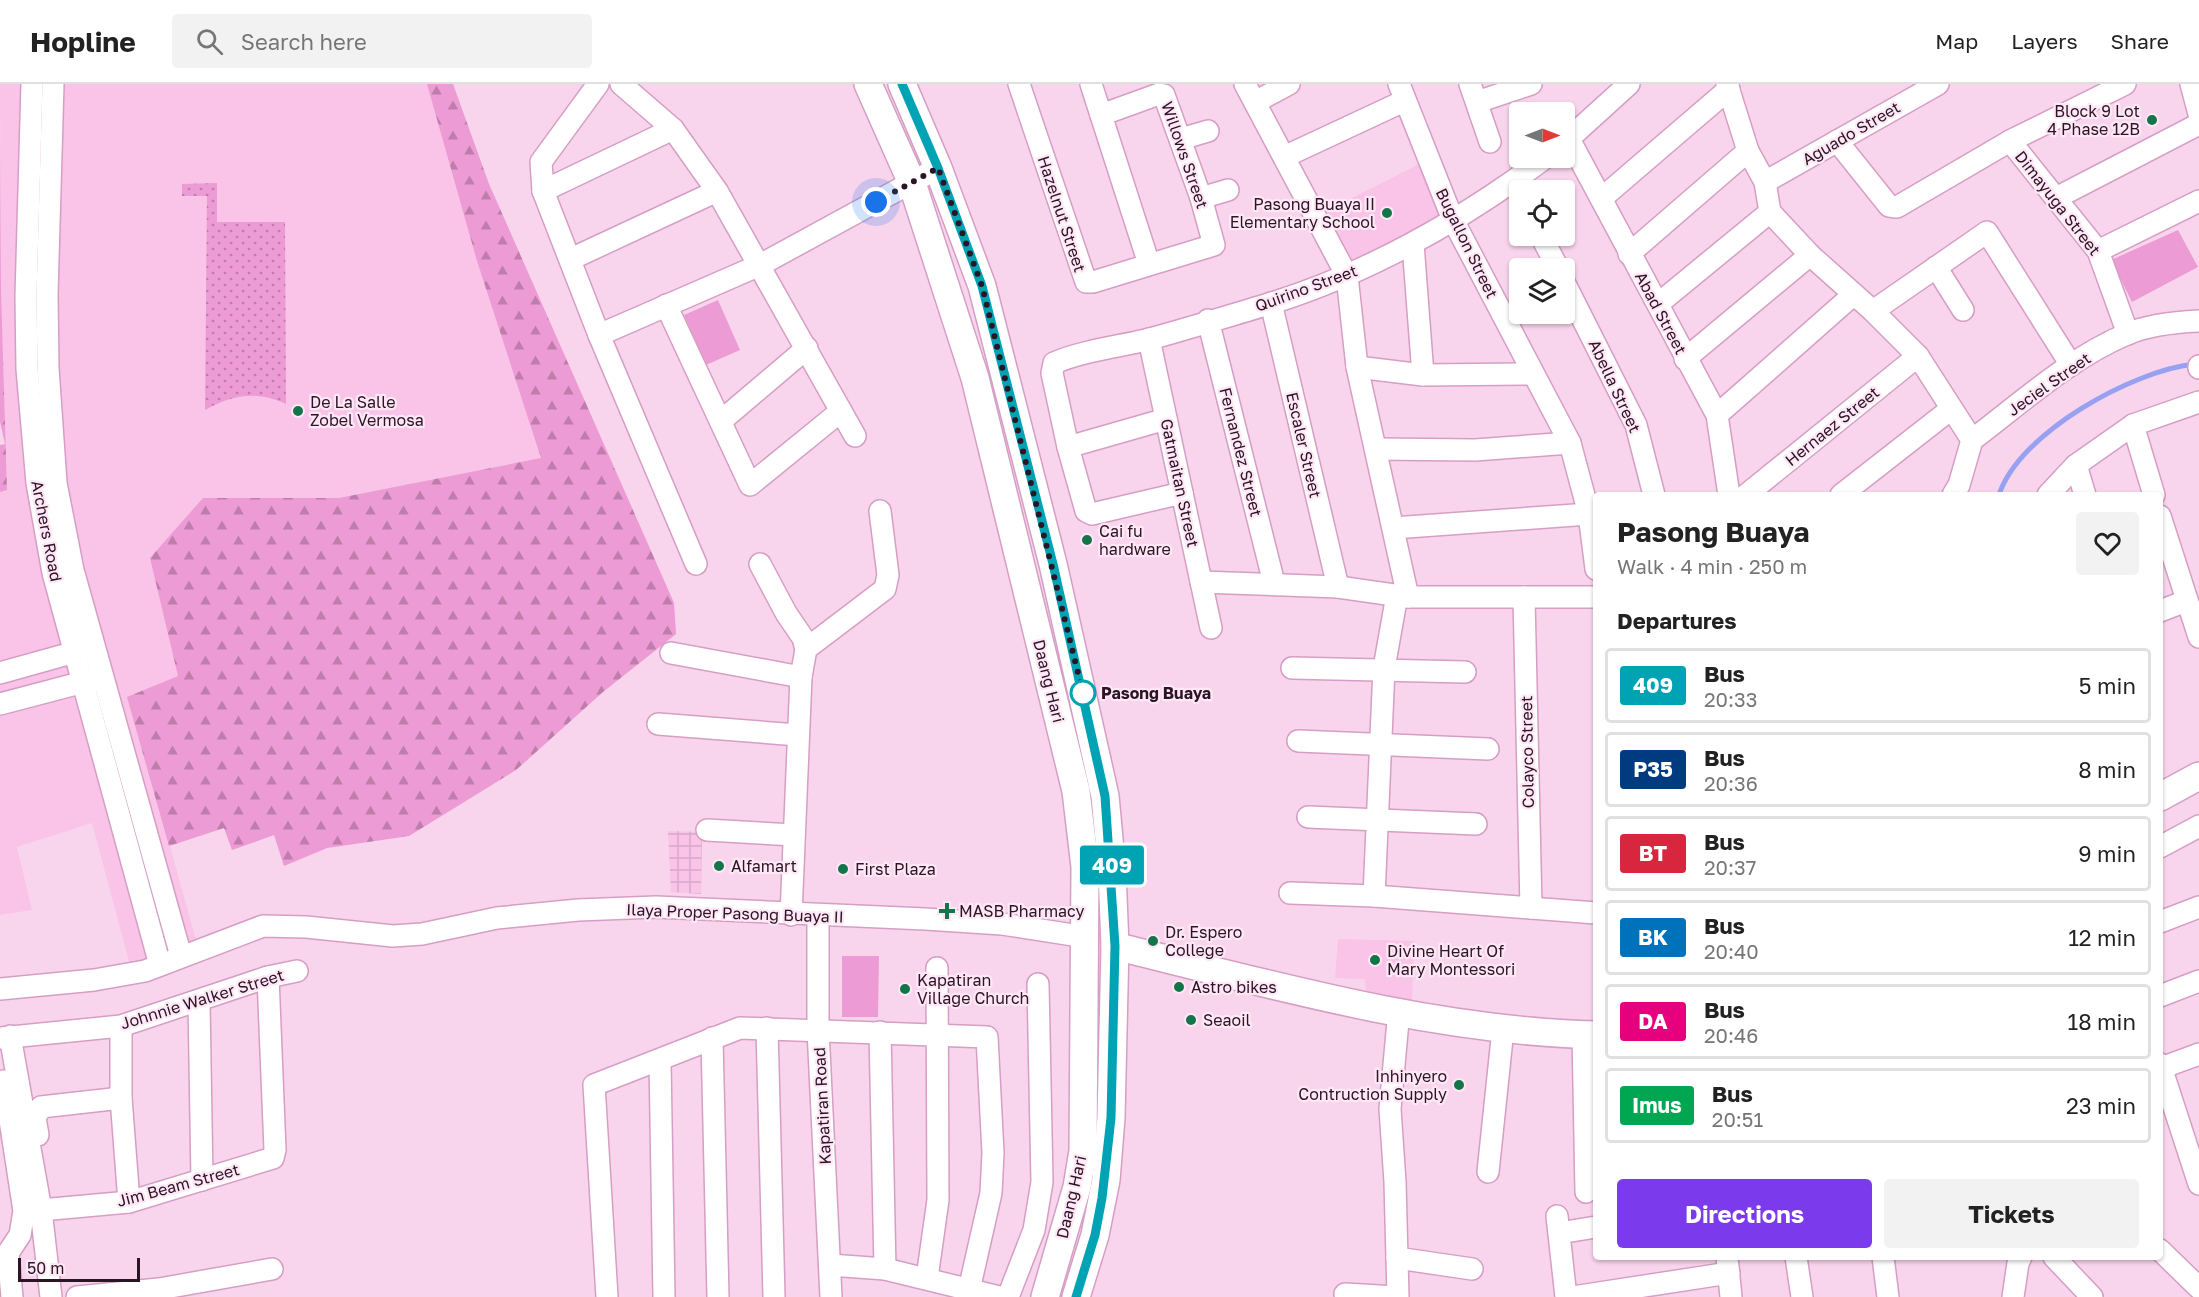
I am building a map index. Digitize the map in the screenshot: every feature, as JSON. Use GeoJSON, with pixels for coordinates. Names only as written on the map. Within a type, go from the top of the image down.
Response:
{"type":"FeatureCollection","features":[{"type":"Feature","properties":{"kind":"main road","name":"Daang Hari"},"geometry":{"type":"LineString","coordinates":[[867,84],[912,183],[975,378],[1076,791],[1085,867],[1083,1151],[1077,1187],[1045,1297]]}},
{"type":"Feature","properties":{"kind":"main road","name":"Daang Hari"},"geometry":{"type":"LineString","coordinates":[[902,84],[938,168],[985,296],[1089,719],[1110,832],[1115,946],[1113,1084],[1107,1169],[1095,1235],[1076,1297]]}},
{"type":"Feature","properties":{"kind":"main road"},"geometry":{"type":"LineString","coordinates":[[2163,795],[2199,776]]}},
{"type":"Feature","properties":{"kind":"main road"},"geometry":{"type":"LineString","coordinates":[[1115,946],[1399,1010],[1503,1029],[1589,1034]]}},
{"type":"Feature","properties":{"kind":"street","name":"Archers Road"},"geometry":{"type":"LineString","coordinates":[[32,84],[26,296],[27,369],[37,483],[53,573],[160,965]]}},
{"type":"Feature","properties":{"kind":"street","name":"Archers Road"},"geometry":{"type":"LineString","coordinates":[[53,84],[47,295],[48,368],[56,483],[73,570],[181,956]]}},
{"type":"Feature","properties":{"kind":"street"},"geometry":{"type":"LineString","coordinates":[[598,84],[542,162],[543,191],[599,335],[696,564]]}},
{"type":"Feature","properties":{"kind":"street"},"geometry":{"type":"LineString","coordinates":[[621,84],[673,129],[717,191],[855,436]]}},
{"type":"Feature","properties":{"kind":"street","name":"Hazelnut Street"},"geometry":{"type":"LineString","coordinates":[[1019,84],[1083,279],[1093,282],[1149,264]]}},
{"type":"Feature","properties":{"kind":"street"},"geometry":{"type":"LineString","coordinates":[[1091,84],[1149,264]]}},
{"type":"Feature","properties":{"kind":"street"},"geometry":{"type":"LineString","coordinates":[[1289,84],[1250,93],[1347,276],[1357,367],[1393,528],[1402,596],[1384,668],[1374,896]]}},
{"type":"Feature","properties":{"kind":"street"},"geometry":{"type":"LineString","coordinates":[[1490,142],[1474,93],[1531,84]]}},
{"type":"Feature","properties":{"kind":"street"},"geometry":{"type":"LineString","coordinates":[[1575,134],[1629,84]]}},
{"type":"Feature","properties":{"kind":"street","name":"Aguado Street"},"geometry":{"type":"LineString","coordinates":[[1765,182],[1938,84]]}},
{"type":"Feature","properties":{"kind":"street"},"geometry":{"type":"LineString","coordinates":[[1837,141],[1893,207],[2010,141],[2125,84]]}},
{"type":"Feature","properties":{"kind":"street"},"geometry":{"type":"LineString","coordinates":[[2191,84],[2199,114]]}},
{"type":"Feature","properties":{"kind":"street"},"geometry":{"type":"LineString","coordinates":[[1602,198],[1728,86],[1748,151],[1765,182],[1770,212],[1810,255],[1873,311],[1918,357],[1972,440],[1955,492]]}},
{"type":"Feature","properties":{"kind":"street","name":"Willows Street"},"geometry":{"type":"LineString","coordinates":[[1101,116],[1162,93],[1201,198],[1214,242],[1212,246],[1149,264]]}},
{"type":"Feature","properties":{"kind":"street"},"geometry":{"type":"LineString","coordinates":[[1284,157],[1402,93]]}},
{"type":"Feature","properties":{"kind":"street","name":"Bugallon Street"},"geometry":{"type":"LineString","coordinates":[[1402,93],[1453,220],[1570,443],[1588,514],[1593,548]]}},
{"type":"Feature","properties":{"kind":"street"},"geometry":{"type":"LineString","coordinates":[[2056,198],[2199,124]]}},
{"type":"Feature","properties":{"kind":"street"},"geometry":{"type":"LineString","coordinates":[[543,191],[673,129]]}},
{"type":"Feature","properties":{"kind":"street"},"geometry":{"type":"LineString","coordinates":[[1181,139],[1208,131]]}},
{"type":"Feature","properties":{"kind":"street","name":"Dimayuga Street"},"geometry":{"type":"LineString","coordinates":[[2010,141],[2098,251],[2128,334]]}},
{"type":"Feature","properties":{"kind":"street"},"geometry":{"type":"LineString","coordinates":[[1629,254],[1748,151]]}},
{"type":"Feature","properties":{"kind":"street","name":"Abad Street"},"geometry":{"type":"LineString","coordinates":[[1575,154],[1602,198],[1629,254],[1717,415],[1729,492]]}},
{"type":"Feature","properties":{"kind":"street"},"geometry":{"type":"LineString","coordinates":[[599,335],[760,265],[938,168]]}},
{"type":"Feature","properties":{"kind":"street","name":"Quirino Street"},"geometry":{"type":"LineString","coordinates":[[1523,180],[1535,168]]}},
{"type":"Feature","properties":{"kind":"street"},"geometry":{"type":"LineString","coordinates":[[1201,198],[1228,190]]}},
{"type":"Feature","properties":{"kind":"street","name":"Quirino Street"},"geometry":{"type":"LineString","coordinates":[[1068,447],[1052,373],[1052,366],[1057,361],[1149,339],[1271,303],[1347,276],[1413,244],[1509,190]]}},
{"type":"Feature","properties":{"kind":"street"},"geometry":{"type":"LineString","coordinates":[[571,259],[717,191]]}},
{"type":"Feature","properties":{"kind":"street"},"geometry":{"type":"LineString","coordinates":[[2098,251],[2199,201]]}},
{"type":"Feature","properties":{"kind":"street"},"geometry":{"type":"LineString","coordinates":[[1658,304],[1770,212]]}},
{"type":"Feature","properties":{"kind":"street"},"geometry":{"type":"LineString","coordinates":[[1873,311],[1987,232],[2071,365]]}},
{"type":"Feature","properties":{"kind":"street"},"geometry":{"type":"LineString","coordinates":[[1413,244],[1423,375]]}},
{"type":"Feature","properties":{"kind":"street"},"geometry":{"type":"LineString","coordinates":[[1685,359],[1810,255]]}},
{"type":"Feature","properties":{"kind":"street"},"geometry":{"type":"LineString","coordinates":[[1936,267],[1963,310]]}},
{"type":"Feature","properties":{"kind":"street"},"geometry":{"type":"LineString","coordinates":[[1717,415],[1853,295]]}},
{"type":"Feature","properties":{"kind":"street","name":"Escaler Street"},"geometry":{"type":"LineString","coordinates":[[1271,303],[1338,588]]}},
{"type":"Feature","properties":{"kind":"street","name":"Abella Street"},"geometry":{"type":"LineString","coordinates":[[1575,304],[1636,425],[1652,492]]}},
{"type":"Feature","properties":{"kind":"street"},"geometry":{"type":"LineString","coordinates":[[666,305],[750,485],[841,411]]}},
{"type":"Feature","properties":{"kind":"street","name":"Fernandez Street"},"geometry":{"type":"LineString","coordinates":[[1208,320],[1274,583]]}},
{"type":"Feature","properties":{"kind":"street","name":"Jeciel Street"},"geometry":{"type":"LineString","coordinates":[[1972,440],[2071,365],[2128,334],[2179,322],[2199,321]]}},
{"type":"Feature","properties":{"kind":"street","name":"Gatmaitan Street"},"geometry":{"type":"LineString","coordinates":[[1149,339],[1211,627]]}},
{"type":"Feature","properties":{"kind":"street"},"geometry":{"type":"LineString","coordinates":[[721,421],[807,348]]}},
{"type":"Feature","properties":{"kind":"street","name":"Hernaez Street"},"geometry":{"type":"LineString","coordinates":[[1750,492],[1918,357]]}},
{"type":"Feature","properties":{"kind":"street"},"geometry":{"type":"LineString","coordinates":[[1357,367],[1423,375],[1532,374]]}},
{"type":"Feature","properties":{"kind":"street"},"geometry":{"type":"LineString","coordinates":[[2051,492],[2076,465],[2133,425],[2199,402]]}},
{"type":"Feature","properties":{"kind":"street"},"geometry":{"type":"LineString","coordinates":[[1845,492],[1951,409]]}},
{"type":"Feature","properties":{"kind":"street"},"geometry":{"type":"LineString","coordinates":[[1166,419],[1068,447],[1084,508],[1089,513],[1182,493]]}},
{"type":"Feature","properties":{"kind":"street"},"geometry":{"type":"LineString","coordinates":[[2133,425],[2153,492]]}},
{"type":"Feature","properties":{"kind":"street"},"geometry":{"type":"LineString","coordinates":[[1376,449],[1475,450],[1570,443]]}},
{"type":"Feature","properties":{"kind":"street"},"geometry":{"type":"LineString","coordinates":[[2076,465],[2084,492]]}},
{"type":"Feature","properties":{"kind":"street"},"geometry":{"type":"LineString","coordinates":[[806,649],[885,589],[888,575],[880,511]]}},
{"type":"Feature","properties":{"kind":"street"},"geometry":{"type":"LineString","coordinates":[[1393,528],[1588,514]]}},
{"type":"Feature","properties":{"kind":"street"},"geometry":{"type":"LineString","coordinates":[[2163,526],[2199,637]]}},
{"type":"Feature","properties":{"kind":"street"},"geometry":{"type":"LineString","coordinates":[[760,564],[806,649],[801,677],[791,915]]}},
{"type":"Feature","properties":{"kind":"street"},"geometry":{"type":"LineString","coordinates":[[1201,582],[1274,583],[1402,596],[1593,597]]}},
{"type":"Feature","properties":{"kind":"street","name":"Colayco Street"},"geometry":{"type":"LineString","coordinates":[[1524,597],[1531,908]]}},
{"type":"Feature","properties":{"kind":"street"},"geometry":{"type":"LineString","coordinates":[[2163,609],[2186,601]]}},
{"type":"Feature","properties":{"kind":"street"},"geometry":{"type":"LineString","coordinates":[[0,673],[96,646]]}},
{"type":"Feature","properties":{"kind":"street"},"geometry":{"type":"LineString","coordinates":[[671,653],[801,677]]}},
{"type":"Feature","properties":{"kind":"street"},"geometry":{"type":"LineString","coordinates":[[1292,668],[1384,668],[1465,672]]}},
{"type":"Feature","properties":{"kind":"street"},"geometry":{"type":"LineString","coordinates":[[0,704],[104,677]]}},
{"type":"Feature","properties":{"kind":"street"},"geometry":{"type":"LineString","coordinates":[[658,724],[798,735]]}},
{"type":"Feature","properties":{"kind":"street"},"geometry":{"type":"LineString","coordinates":[[1298,741],[1488,749]]}},
{"type":"Feature","properties":{"kind":"street"},"geometry":{"type":"LineString","coordinates":[[1308,818],[1476,824]]}},
{"type":"Feature","properties":{"kind":"street"},"geometry":{"type":"LineString","coordinates":[[2163,846],[2198,829]]}},
{"type":"Feature","properties":{"kind":"street"},"geometry":{"type":"LineString","coordinates":[[707,830],[794,835]]}},
{"type":"Feature","properties":{"kind":"street"},"geometry":{"type":"LineString","coordinates":[[1290,893],[1374,896],[1593,913]]}},
{"type":"Feature","properties":{"kind":"street","name":"Ilaya Proper Pasong Buaya II"},"geometry":{"type":"LineString","coordinates":[[0,989],[94,980],[145,971],[263,926],[306,927],[393,936],[422,934],[497,918],[578,910],[656,907],[1002,924],[1086,937]]}},
{"type":"Feature","properties":{"kind":"street"},"geometry":{"type":"LineString","coordinates":[[2163,921],[2199,907]]}},
{"type":"Feature","properties":{"kind":"street","name":"Kapatiran Road"},"geometry":{"type":"LineString","coordinates":[[818,916],[818,1030],[831,1297]]}},
{"type":"Feature","properties":{"kind":"street"},"geometry":{"type":"LineString","coordinates":[[927,1278],[938,1200],[937,968]]}},
{"type":"Feature","properties":{"kind":"street","name":"Johnnie Walker Street"},"geometry":{"type":"LineString","coordinates":[[5,1037],[121,1026],[199,1002],[268,977],[297,971]]}},
{"type":"Feature","properties":{"kind":"street","name":"Jim Beam Street"},"geometry":{"type":"LineString","coordinates":[[46,1210],[129,1202],[269,1160],[275,1150],[268,977]]}},
{"type":"Feature","properties":{"kind":"street"},"geometry":{"type":"LineString","coordinates":[[2163,995],[2199,981]]}},
{"type":"Feature","properties":{"kind":"street"},"geometry":{"type":"LineString","coordinates":[[1008,1297],[1034,1230],[1042,1182],[1038,984]]}},
{"type":"Feature","properties":{"kind":"street"},"geometry":{"type":"LineString","coordinates":[[199,1002],[202,1180]]}},
{"type":"Feature","properties":{"kind":"street"},"geometry":{"type":"LineString","coordinates":[[1345,1294],[1397,1297],[1390,1109],[1399,1010]]}},
{"type":"Feature","properties":{"kind":"street"},"geometry":{"type":"LineString","coordinates":[[121,1026],[121,1098],[129,1202]]}},
{"type":"Feature","properties":{"kind":"street"},"geometry":{"type":"LineString","coordinates":[[608,1297],[594,1085],[740,1028],[937,1036],[983,1035],[988,1040],[993,1153],[991,1193],[969,1290]]}},
{"type":"Feature","properties":{"kind":"street"},"geometry":{"type":"LineString","coordinates":[[767,1028],[774,1297]]}},
{"type":"Feature","properties":{"kind":"street"},"geometry":{"type":"LineString","coordinates":[[1488,1173],[1503,1029]]}},
{"type":"Feature","properties":{"kind":"street"},"geometry":{"type":"LineString","coordinates":[[880,1032],[885,1269]]}},
{"type":"Feature","properties":{"kind":"street"},"geometry":{"type":"LineString","coordinates":[[1586,1192],[1589,1034]]}},
{"type":"Feature","properties":{"kind":"street"},"geometry":{"type":"LineString","coordinates":[[5,1037],[46,1210]]}},
{"type":"Feature","properties":{"kind":"street"},"geometry":{"type":"LineString","coordinates":[[712,1038],[718,1297]]}},
{"type":"Feature","properties":{"kind":"street"},"geometry":{"type":"LineString","coordinates":[[2163,1065],[2199,1054]]}},
{"type":"Feature","properties":{"kind":"street"},"geometry":{"type":"LineString","coordinates":[[0,1059],[9,1174],[24,1211],[20,1235],[4,1253],[12,1297]]}},
{"type":"Feature","properties":{"kind":"street"},"geometry":{"type":"LineString","coordinates":[[660,1061],[664,1297]]}},
{"type":"Feature","properties":{"kind":"street"},"geometry":{"type":"LineString","coordinates":[[2163,1072],[2199,1184]]}},
{"type":"Feature","properties":{"kind":"street"},"geometry":{"type":"LineString","coordinates":[[51,1297],[46,1210],[35,1118],[41,1107],[121,1098]]}},
{"type":"Feature","properties":{"kind":"street"},"geometry":{"type":"LineString","coordinates":[[1566,1297],[1558,1225],[1593,1227]]}},
{"type":"Feature","properties":{"kind":"street"},"geometry":{"type":"LineString","coordinates":[[2163,1253],[2199,1288]]}},
{"type":"Feature","properties":{"kind":"street"},"geometry":{"type":"LineString","coordinates":[[1397,1258],[1472,1269]]}},
{"type":"Feature","properties":{"kind":"street"},"geometry":{"type":"LineString","coordinates":[[1796,1260],[1802,1297]]}},
{"type":"Feature","properties":{"kind":"street"},"geometry":{"type":"LineString","coordinates":[[1883,1260],[1888,1297]]}},
{"type":"Feature","properties":{"kind":"street"},"geometry":{"type":"LineString","coordinates":[[2013,1297],[2020,1260]]}},
{"type":"Feature","properties":{"kind":"street"},"geometry":{"type":"LineString","coordinates":[[2057,1260],[2092,1297]]}},
{"type":"Feature","properties":{"kind":"street"},"geometry":{"type":"LineString","coordinates":[[830,1265],[885,1269],[999,1297]]}},
{"type":"Feature","properties":{"kind":"street"},"geometry":{"type":"LineString","coordinates":[[1574,1297],[1728,1265],[1731,1297]]}},
{"type":"Feature","properties":{"kind":"street"},"geometry":{"type":"LineString","coordinates":[[77,1297],[159,1289],[272,1269]]}},
{"type":"Feature","properties":{"kind":"shaded area"},"geometry":{"type":"Polygon","coordinates":[[[0,84],[453,84],[489,184],[674,603],[676,634],[603,692],[516,770],[409,836],[327,848],[284,866],[274,835],[232,850],[224,828],[170,846],[196,940],[130,965],[92,823],[17,847],[32,910],[0,915],[0,492],[7,490],[1,289],[0,84]]]}},
{"type":"Feature","properties":{"kind":"shaded area","name":"Pasong Buaya II Elementary School"},"geometry":{"type":"Polygon","coordinates":[[[1425,161],[1448,215],[1351,261],[1326,211],[1425,161]]]}},
{"type":"Feature","properties":{"kind":"shaded area"},"geometry":{"type":"Polygon","coordinates":[[[668,831],[702,832],[701,894],[671,892],[668,831]]]}},
{"type":"Feature","properties":{"kind":"shaded area","name":"Divine Heart Of Mary Montessori"},"geometry":{"type":"Polygon","coordinates":[[[1338,939],[1414,941],[1412,1003],[1366,996],[1365,979],[1335,978],[1338,939]]]}},
{"type":"Feature","properties":{"kind":"green space"},"geometry":{"type":"Polygon","coordinates":[[[427,84],[453,84],[489,184],[674,603],[676,634],[603,692],[516,770],[409,836],[327,848],[284,866],[274,835],[232,850],[224,828],[169,846],[127,697],[178,676],[150,558],[203,498],[339,498],[541,458],[477,261],[427,84]]]}},
{"type":"Feature","properties":{"kind":"green space"},"geometry":{"type":"Polygon","coordinates":[[[0,137],[1,289],[7,490],[0,492],[0,445],[5,444],[0,422],[0,137]]]}},
{"type":"Feature","properties":{"kind":"green space"},"geometry":{"type":"Polygon","coordinates":[[[217,183],[217,222],[285,222],[286,404],[264,397],[244,396],[205,410],[207,196],[182,196],[182,184],[217,183]]]}},
{"type":"Feature","properties":{"kind":"green space"},"geometry":{"type":"Polygon","coordinates":[[[2178,230],[2198,267],[2132,302],[2111,260],[2178,230]]]}},
{"type":"Feature","properties":{"kind":"green space"},"geometry":{"type":"Polygon","coordinates":[[[718,300],[740,350],[706,365],[684,315],[718,300]]]}},
{"type":"Feature","properties":{"kind":"green space"},"geometry":{"type":"Polygon","coordinates":[[[842,956],[879,956],[878,1017],[842,1017],[842,956]]]}},
{"type":"Feature","properties":{"kind":"waterway"},"geometry":{"type":"LineString","coordinates":[[2001,492],[2011,472],[2029,449],[2053,428],[2081,409],[2110,392],[2140,379],[2169,369],[2194,364]]}},
{"type":"Feature","properties":{"kind":"bus line","name":"409"},"geometry":{"type":"LineString","coordinates":[[902,84],[938,168],[982,286],[1053,564],[1105,796],[1110,832],[1115,946],[1111,1118],[1106,1180],[1095,1235],[1076,1297]]}},
{"type":"Feature","properties":{"kind":"place","name":"Block 9 Lot 4 Phase 12B"},"geometry":{"type":"Point","coordinates":[2152,120]}},
{"type":"Feature","properties":{"kind":"place","name":"Pasong Buaya II Elementary School"},"geometry":{"type":"Point","coordinates":[1387,213]}},
{"type":"Feature","properties":{"kind":"place","name":"De La Salle Zobel Vermosa"},"geometry":{"type":"Point","coordinates":[298,411]}},
{"type":"Feature","properties":{"kind":"place","name":"Cai fu hardware"},"geometry":{"type":"Point","coordinates":[1087,540]}},
{"type":"Feature","properties":{"kind":"place","name":"Pasong Buaya"},"geometry":{"type":"Point","coordinates":[1083,693]}},
{"type":"Feature","properties":{"kind":"place","name":"Alfamart"},"geometry":{"type":"Point","coordinates":[719,866]}},
{"type":"Feature","properties":{"kind":"place","name":"First Plaza"},"geometry":{"type":"Point","coordinates":[843,869]}},
{"type":"Feature","properties":{"kind":"place","name":"MASB Pharmacy"},"geometry":{"type":"Point","coordinates":[947,911]}},
{"type":"Feature","properties":{"kind":"place","name":"Dr. Espero College"},"geometry":{"type":"Point","coordinates":[1153,941]}},
{"type":"Feature","properties":{"kind":"place","name":"Divine Heart Of Mary Montessori"},"geometry":{"type":"Point","coordinates":[1375,960]}},
{"type":"Feature","properties":{"kind":"place","name":"Astro bikes"},"geometry":{"type":"Point","coordinates":[1179,987]}},
{"type":"Feature","properties":{"kind":"place","name":"Kapatiran Village Church"},"geometry":{"type":"Point","coordinates":[905,989]}},
{"type":"Feature","properties":{"kind":"place","name":"Seaoil"},"geometry":{"type":"Point","coordinates":[1191,1020]}},
{"type":"Feature","properties":{"kind":"place","name":"Inhinyero Contruction Supply"},"geometry":{"type":"Point","coordinates":[1459,1085]}},
{"type":"Feature","properties":{"kind":"route"},"geometry":{"type":"LineString","coordinates":[[876,202],[938,168],[982,286],[1053,564],[1083,693]]}}]}
